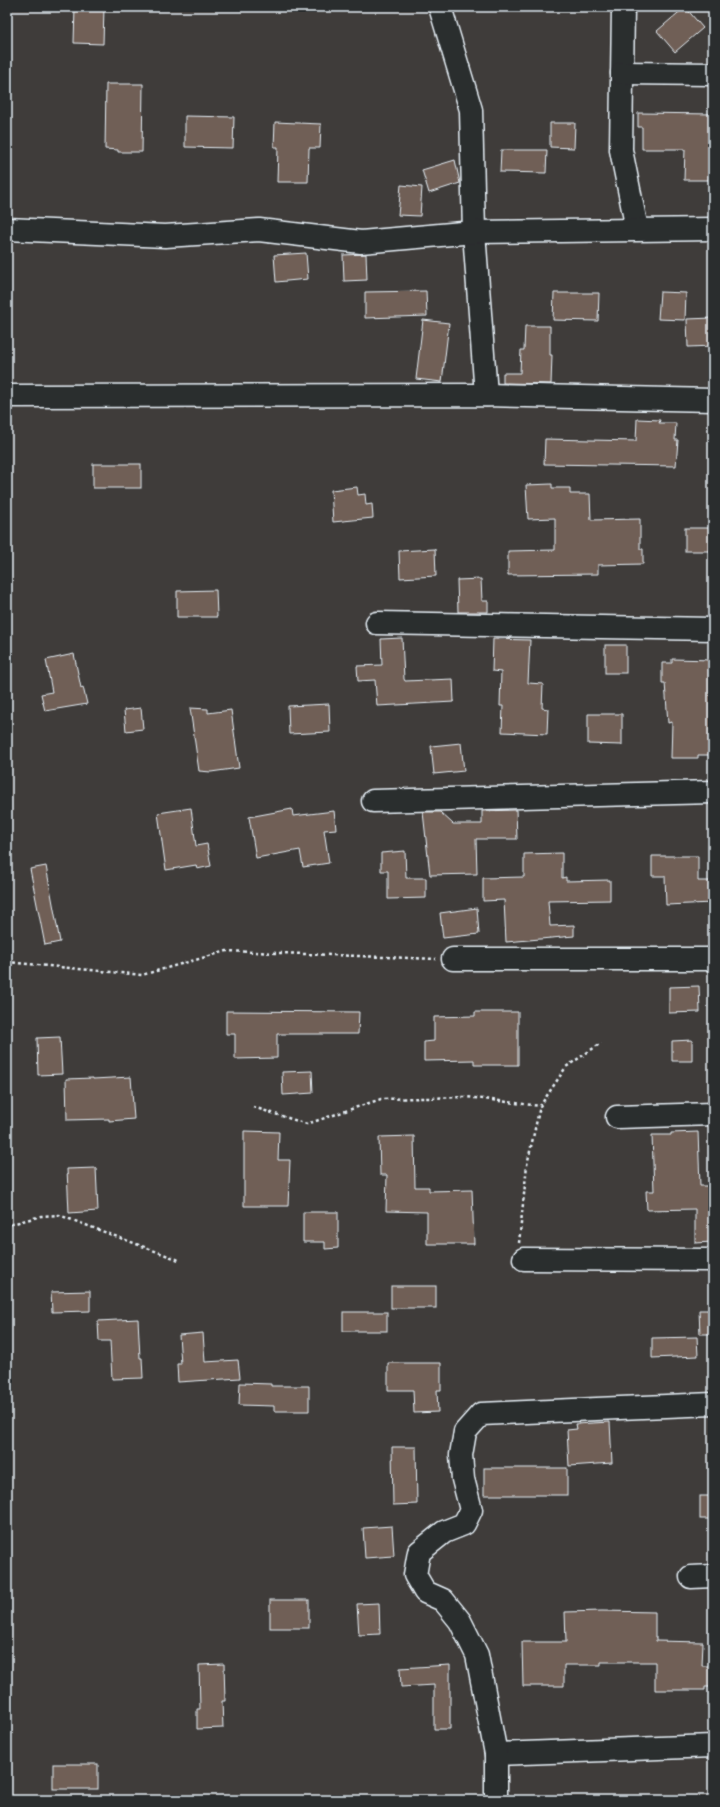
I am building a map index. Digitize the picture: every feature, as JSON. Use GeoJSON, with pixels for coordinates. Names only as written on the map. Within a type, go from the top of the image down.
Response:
{"type":"FeatureCollection","features":[{"type":"Feature","properties":{"kind":"street"},"geometry":{"type":"LineString","coordinates":[[440,7],[471,110],[474,232],[486,395]]}},
{"type":"Feature","properties":{"kind":"street"},"geometry":{"type":"LineString","coordinates":[[623,7],[621,150],[637,229]]}},
{"type":"Feature","properties":{"kind":"street"},"geometry":{"type":"LineString","coordinates":[[622,73],[713,74]]}},
{"type":"Feature","properties":{"kind":"street"},"geometry":{"type":"LineString","coordinates":[[7,229],[165,236],[259,230],[361,242],[474,232],[713,229]]}},
{"type":"Feature","properties":{"kind":"street"},"geometry":{"type":"LineString","coordinates":[[7,396],[486,395],[713,400]]}},
{"type":"Feature","properties":{"kind":"street"},"geometry":{"type":"LineString","coordinates":[[377,623],[713,629]]}},
{"type":"Feature","properties":{"kind":"street"},"geometry":{"type":"LineString","coordinates":[[373,801],[713,792]]}},
{"type":"Feature","properties":{"kind":"street"},"geometry":{"type":"LineString","coordinates":[[453,959],[713,959]]}},
{"type":"Feature","properties":{"kind":"street"},"geometry":{"type":"LineString","coordinates":[[617,1117],[713,1114]]}},
{"type":"Feature","properties":{"kind":"street"},"geometry":{"type":"LineString","coordinates":[[524,1259],[713,1260]]}},
{"type":"Feature","properties":{"kind":"street"},"geometry":{"type":"LineString","coordinates":[[496,1800],[496,1754],[477,1655],[460,1621],[444,1600],[425,1592],[415,1575],[420,1552],[444,1532],[464,1524],[472,1510],[463,1479],[461,1455],[465,1432],[481,1414],[713,1404]]}},
{"type":"Feature","properties":{"kind":"street"},"geometry":{"type":"LineString","coordinates":[[691,1577],[713,1576]]}},
{"type":"Feature","properties":{"kind":"street"},"geometry":{"type":"LineString","coordinates":[[496,1754],[713,1746]]}},
{"type":"Feature","properties":{"kind":"path"},"geometry":{"type":"LineString","coordinates":[[7,962],[142,975],[227,951],[453,959]]}},
{"type":"Feature","properties":{"kind":"path"},"geometry":{"type":"LineString","coordinates":[[524,1259],[519,1255],[518,1249],[527,1165],[540,1106],[566,1067],[601,1043]]}},
{"type":"Feature","properties":{"kind":"path"},"geometry":{"type":"LineString","coordinates":[[253,1107],[307,1124],[381,1099],[467,1097],[540,1106]]}},
{"type":"Feature","properties":{"kind":"path"},"geometry":{"type":"LineString","coordinates":[[7,1228],[8,1226],[41,1216],[59,1214],[179,1260]]}},
{"type":"Feature","properties":{"kind":"building"},"geometry":{"type":"Polygon","coordinates":[[[75,7],[104,7],[103,44],[74,43],[75,7]]]}},
{"type":"Feature","properties":{"kind":"building"},"geometry":{"type":"Polygon","coordinates":[[[685,7],[703,28],[675,52],[657,31],[685,7]]]}},
{"type":"Feature","properties":{"kind":"building"},"geometry":{"type":"Polygon","coordinates":[[[106,84],[143,84],[142,152],[118,152],[118,150],[105,149],[106,84]]]}},
{"type":"Feature","properties":{"kind":"building"},"geometry":{"type":"Polygon","coordinates":[[[638,113],[713,114],[713,176],[709,176],[709,180],[684,180],[685,149],[642,149],[642,127],[638,127],[638,113]]]}},
{"type":"Feature","properties":{"kind":"building"},"geometry":{"type":"Polygon","coordinates":[[[185,116],[234,117],[233,148],[185,147],[185,116]]]}},
{"type":"Feature","properties":{"kind":"building"},"geometry":{"type":"Polygon","coordinates":[[[275,122],[321,124],[320,148],[309,148],[308,182],[277,182],[278,147],[274,147],[275,122]]]}},
{"type":"Feature","properties":{"kind":"building"},"geometry":{"type":"Polygon","coordinates":[[[550,123],[575,123],[574,148],[550,147],[550,123]]]}},
{"type":"Feature","properties":{"kind":"building"},"geometry":{"type":"Polygon","coordinates":[[[501,150],[547,150],[546,173],[500,172],[501,150]]]}},
{"type":"Feature","properties":{"kind":"building"},"geometry":{"type":"Polygon","coordinates":[[[455,160],[460,183],[429,193],[422,170],[455,160]]]}},
{"type":"Feature","properties":{"kind":"building"},"geometry":{"type":"Polygon","coordinates":[[[401,185],[422,187],[420,216],[398,215],[401,185]]]}},
{"type":"Feature","properties":{"kind":"building"},"geometry":{"type":"Polygon","coordinates":[[[306,253],[308,279],[276,282],[274,255],[306,253]]]}},
{"type":"Feature","properties":{"kind":"building"},"geometry":{"type":"Polygon","coordinates":[[[366,254],[367,280],[344,281],[343,255],[366,254]]]}},
{"type":"Feature","properties":{"kind":"building"},"geometry":{"type":"Polygon","coordinates":[[[426,291],[427,316],[365,318],[365,292],[426,291]]]}},
{"type":"Feature","properties":{"kind":"building"},"geometry":{"type":"Polygon","coordinates":[[[660,292],[686,293],[685,320],[658,319],[660,292]]]}},
{"type":"Feature","properties":{"kind":"building"},"geometry":{"type":"Polygon","coordinates":[[[554,293],[599,293],[598,321],[553,320],[554,293]]]}},
{"type":"Feature","properties":{"kind":"building"},"geometry":{"type":"Polygon","coordinates":[[[713,318],[713,346],[688,347],[687,319],[713,318]]]}},
{"type":"Feature","properties":{"kind":"building"},"geometry":{"type":"Polygon","coordinates":[[[423,320],[449,323],[442,382],[416,379],[423,320]]]}},
{"type":"Feature","properties":{"kind":"building"},"geometry":{"type":"Polygon","coordinates":[[[525,326],[550,326],[550,355],[552,355],[551,384],[503,383],[503,373],[520,373],[521,350],[524,350],[525,326]]]}},
{"type":"Feature","properties":{"kind":"building"},"geometry":{"type":"Polygon","coordinates":[[[637,419],[660,420],[659,423],[676,423],[675,440],[678,440],[676,466],[544,464],[545,439],[636,441],[637,419]]]}},
{"type":"Feature","properties":{"kind":"building"},"geometry":{"type":"Polygon","coordinates":[[[93,464],[141,464],[141,488],[93,488],[93,464]]]}},
{"type":"Feature","properties":{"kind":"building"},"geometry":{"type":"Polygon","coordinates":[[[552,484],[552,488],[570,488],[570,494],[590,494],[591,520],[640,519],[640,549],[643,549],[643,564],[598,565],[598,574],[508,575],[508,551],[555,550],[555,518],[528,519],[526,485],[552,484]]]}},
{"type":"Feature","properties":{"kind":"building"},"geometry":{"type":"Polygon","coordinates":[[[357,487],[358,495],[365,494],[366,505],[372,504],[373,518],[333,522],[331,490],[357,487]]]}},
{"type":"Feature","properties":{"kind":"building"},"geometry":{"type":"Polygon","coordinates":[[[685,528],[713,528],[713,551],[685,551],[685,528]]]}},
{"type":"Feature","properties":{"kind":"building"},"geometry":{"type":"Polygon","coordinates":[[[435,549],[436,576],[400,578],[399,551],[435,549]]]}},
{"type":"Feature","properties":{"kind":"building"},"geometry":{"type":"Polygon","coordinates":[[[481,579],[482,601],[488,601],[488,612],[458,612],[457,580],[481,579]]]}},
{"type":"Feature","properties":{"kind":"building"},"geometry":{"type":"Polygon","coordinates":[[[216,590],[217,617],[177,617],[177,591],[216,590]]]}},
{"type":"Feature","properties":{"kind":"building"},"geometry":{"type":"Polygon","coordinates":[[[402,638],[405,681],[453,679],[454,702],[377,706],[375,680],[358,681],[357,666],[382,665],[381,639],[402,638]]]}},
{"type":"Feature","properties":{"kind":"building"},"geometry":{"type":"Polygon","coordinates":[[[493,639],[530,640],[528,683],[543,684],[542,708],[548,709],[547,734],[502,732],[503,706],[500,706],[501,672],[492,671],[493,639]]]}},
{"type":"Feature","properties":{"kind":"building"},"geometry":{"type":"Polygon","coordinates":[[[605,645],[626,645],[626,673],[605,673],[605,645]]]}},
{"type":"Feature","properties":{"kind":"building"},"geometry":{"type":"Polygon","coordinates":[[[74,654],[81,688],[83,687],[87,704],[45,711],[41,694],[52,692],[46,660],[74,654]]]}},
{"type":"Feature","properties":{"kind":"building"},"geometry":{"type":"Polygon","coordinates":[[[672,659],[713,660],[713,755],[698,755],[698,758],[671,758],[672,722],[668,723],[665,683],[662,683],[662,663],[672,663],[672,659]]]}},
{"type":"Feature","properties":{"kind":"building"},"geometry":{"type":"Polygon","coordinates":[[[329,704],[330,732],[289,734],[288,706],[329,704]]]}},
{"type":"Feature","properties":{"kind":"building"},"geometry":{"type":"Polygon","coordinates":[[[141,708],[143,729],[126,731],[124,710],[141,708]]]}},
{"type":"Feature","properties":{"kind":"building"},"geometry":{"type":"Polygon","coordinates":[[[190,708],[208,709],[208,713],[231,710],[239,768],[211,772],[199,771],[190,708]]]}},
{"type":"Feature","properties":{"kind":"building"},"geometry":{"type":"Polygon","coordinates":[[[588,714],[622,714],[622,745],[588,744],[588,714]]]}},
{"type":"Feature","properties":{"kind":"building"},"geometry":{"type":"Polygon","coordinates":[[[461,743],[464,771],[434,774],[431,746],[461,743]]]}},
{"type":"Feature","properties":{"kind":"building"},"geometry":{"type":"Polygon","coordinates":[[[191,808],[196,846],[207,844],[211,866],[197,869],[196,865],[166,870],[158,813],[191,808]]]}},
{"type":"Feature","properties":{"kind":"building"},"geometry":{"type":"Polygon","coordinates":[[[292,809],[293,816],[334,811],[336,829],[324,830],[329,863],[303,867],[300,850],[256,858],[249,817],[292,809]]]}},
{"type":"Feature","properties":{"kind":"building"},"geometry":{"type":"Polygon","coordinates":[[[516,810],[517,839],[476,839],[477,874],[430,875],[423,812],[440,812],[453,824],[482,824],[482,811],[516,810]]]}},
{"type":"Feature","properties":{"kind":"building"},"geometry":{"type":"Polygon","coordinates":[[[405,851],[406,878],[426,878],[426,898],[388,899],[388,871],[381,871],[381,853],[405,851]]]}},
{"type":"Feature","properties":{"kind":"building"},"geometry":{"type":"Polygon","coordinates":[[[562,853],[562,878],[566,877],[566,881],[610,880],[610,900],[548,901],[550,926],[574,925],[574,936],[506,942],[504,900],[483,901],[483,878],[524,877],[524,854],[562,853]]]}},
{"type":"Feature","properties":{"kind":"building"},"geometry":{"type":"Polygon","coordinates":[[[652,856],[698,856],[698,881],[713,881],[713,903],[666,905],[665,876],[652,876],[652,856]]]}},
{"type":"Feature","properties":{"kind":"building"},"geometry":{"type":"Polygon","coordinates":[[[46,866],[60,942],[45,945],[30,869],[46,866]]]}},
{"type":"Feature","properties":{"kind":"building"},"geometry":{"type":"Polygon","coordinates":[[[477,908],[479,934],[443,938],[440,913],[477,908]]]}},
{"type":"Feature","properties":{"kind":"building"},"geometry":{"type":"Polygon","coordinates":[[[699,986],[700,1012],[669,1013],[669,987],[699,986]]]}},
{"type":"Feature","properties":{"kind":"building"},"geometry":{"type":"Polygon","coordinates":[[[226,1011],[359,1012],[358,1034],[277,1034],[277,1058],[235,1059],[235,1034],[226,1034],[226,1011]]]}},
{"type":"Feature","properties":{"kind":"building"},"geometry":{"type":"Polygon","coordinates":[[[475,1012],[518,1012],[518,1065],[474,1065],[474,1060],[424,1061],[424,1042],[434,1041],[434,1017],[475,1016],[475,1012]]]}},
{"type":"Feature","properties":{"kind":"building"},"geometry":{"type":"Polygon","coordinates":[[[60,1037],[62,1074],[38,1075],[37,1038],[60,1037]]]}},
{"type":"Feature","properties":{"kind":"building"},"geometry":{"type":"Polygon","coordinates":[[[692,1040],[692,1061],[672,1061],[672,1041],[692,1040]]]}},
{"type":"Feature","properties":{"kind":"building"},"geometry":{"type":"Polygon","coordinates":[[[312,1071],[313,1093],[283,1095],[282,1072],[312,1071]]]}},
{"type":"Feature","properties":{"kind":"building"},"geometry":{"type":"Polygon","coordinates":[[[131,1077],[134,1119],[109,1121],[109,1119],[67,1120],[66,1079],[131,1077]]]}},
{"type":"Feature","properties":{"kind":"building"},"geometry":{"type":"Polygon","coordinates":[[[244,1131],[279,1132],[278,1160],[290,1160],[288,1206],[244,1206],[244,1131]]]}},
{"type":"Feature","properties":{"kind":"building"},"geometry":{"type":"Polygon","coordinates":[[[698,1132],[700,1186],[713,1186],[713,1242],[695,1243],[695,1209],[647,1210],[646,1191],[654,1191],[652,1135],[671,1135],[671,1133],[698,1132]]]}},
{"type":"Feature","properties":{"kind":"building"},"geometry":{"type":"Polygon","coordinates":[[[414,1136],[415,1187],[429,1187],[429,1191],[472,1190],[474,1244],[427,1244],[427,1212],[386,1211],[387,1175],[380,1175],[379,1137],[414,1136]]]}},
{"type":"Feature","properties":{"kind":"building"},"geometry":{"type":"Polygon","coordinates":[[[96,1168],[98,1211],[69,1213],[67,1169],[96,1168]]]}},
{"type":"Feature","properties":{"kind":"building"},"geometry":{"type":"Polygon","coordinates":[[[303,1212],[338,1212],[338,1248],[325,1249],[325,1242],[303,1242],[303,1212]]]}},
{"type":"Feature","properties":{"kind":"building"},"geometry":{"type":"Polygon","coordinates":[[[391,1286],[436,1286],[436,1308],[391,1308],[391,1286]]]}},
{"type":"Feature","properties":{"kind":"building"},"geometry":{"type":"Polygon","coordinates":[[[90,1291],[90,1311],[52,1312],[51,1292],[90,1291]]]}},
{"type":"Feature","properties":{"kind":"building"},"geometry":{"type":"Polygon","coordinates":[[[699,1310],[713,1310],[713,1334],[700,1334],[699,1310]]]}},
{"type":"Feature","properties":{"kind":"building"},"geometry":{"type":"Polygon","coordinates":[[[343,1312],[387,1312],[387,1331],[343,1331],[343,1312]]]}},
{"type":"Feature","properties":{"kind":"building"},"geometry":{"type":"Polygon","coordinates":[[[138,1319],[140,1358],[142,1358],[143,1378],[112,1379],[110,1341],[99,1341],[98,1321],[138,1319]]]}},
{"type":"Feature","properties":{"kind":"building"},"geometry":{"type":"Polygon","coordinates":[[[203,1333],[205,1362],[238,1360],[240,1378],[178,1382],[177,1364],[181,1364],[179,1335],[203,1333]]]}},
{"type":"Feature","properties":{"kind":"building"},"geometry":{"type":"Polygon","coordinates":[[[697,1337],[698,1356],[652,1358],[652,1338],[697,1337]]]}},
{"type":"Feature","properties":{"kind":"building"},"geometry":{"type":"Polygon","coordinates":[[[388,1363],[441,1363],[441,1390],[437,1390],[438,1412],[414,1413],[413,1390],[388,1390],[388,1363]]]}},
{"type":"Feature","properties":{"kind":"building"},"geometry":{"type":"Polygon","coordinates":[[[240,1383],[271,1384],[271,1386],[309,1386],[309,1411],[274,1411],[274,1406],[239,1405],[240,1383]]]}},
{"type":"Feature","properties":{"kind":"building"},"geometry":{"type":"Polygon","coordinates":[[[610,1422],[612,1463],[569,1466],[567,1430],[577,1429],[576,1424],[610,1422]]]}},
{"type":"Feature","properties":{"kind":"building"},"geometry":{"type":"Polygon","coordinates":[[[392,1447],[416,1447],[417,1504],[393,1505],[392,1447]]]}},
{"type":"Feature","properties":{"kind":"building"},"geometry":{"type":"Polygon","coordinates":[[[484,1468],[567,1468],[567,1495],[484,1495],[484,1468]]]}},
{"type":"Feature","properties":{"kind":"building"},"geometry":{"type":"Polygon","coordinates":[[[700,1496],[713,1496],[713,1519],[700,1519],[700,1496]]]}},
{"type":"Feature","properties":{"kind":"building"},"geometry":{"type":"Polygon","coordinates":[[[392,1526],[394,1556],[365,1558],[363,1528],[392,1526]]]}},
{"type":"Feature","properties":{"kind":"building"},"geometry":{"type":"Polygon","coordinates":[[[270,1600],[309,1600],[309,1628],[270,1628],[270,1600]]]}},
{"type":"Feature","properties":{"kind":"building"},"geometry":{"type":"Polygon","coordinates":[[[379,1603],[380,1634],[359,1635],[357,1604],[379,1603]]]}},
{"type":"Feature","properties":{"kind":"building"},"geometry":{"type":"Polygon","coordinates":[[[565,1612],[655,1612],[656,1641],[703,1642],[702,1666],[713,1666],[713,1687],[705,1687],[705,1690],[655,1690],[655,1662],[601,1662],[601,1665],[564,1665],[564,1686],[523,1686],[522,1642],[566,1642],[565,1612]]]}},
{"type":"Feature","properties":{"kind":"building"},"geometry":{"type":"Polygon","coordinates":[[[224,1664],[225,1701],[222,1701],[223,1728],[197,1729],[197,1709],[200,1709],[199,1665],[224,1664]]]}},
{"type":"Feature","properties":{"kind":"building"},"geometry":{"type":"Polygon","coordinates":[[[450,1665],[450,1729],[434,1729],[434,1685],[401,1687],[400,1668],[450,1665]]]}},
{"type":"Feature","properties":{"kind":"building"},"geometry":{"type":"Polygon","coordinates":[[[53,1764],[98,1764],[98,1789],[53,1789],[53,1764]]]}}]}
